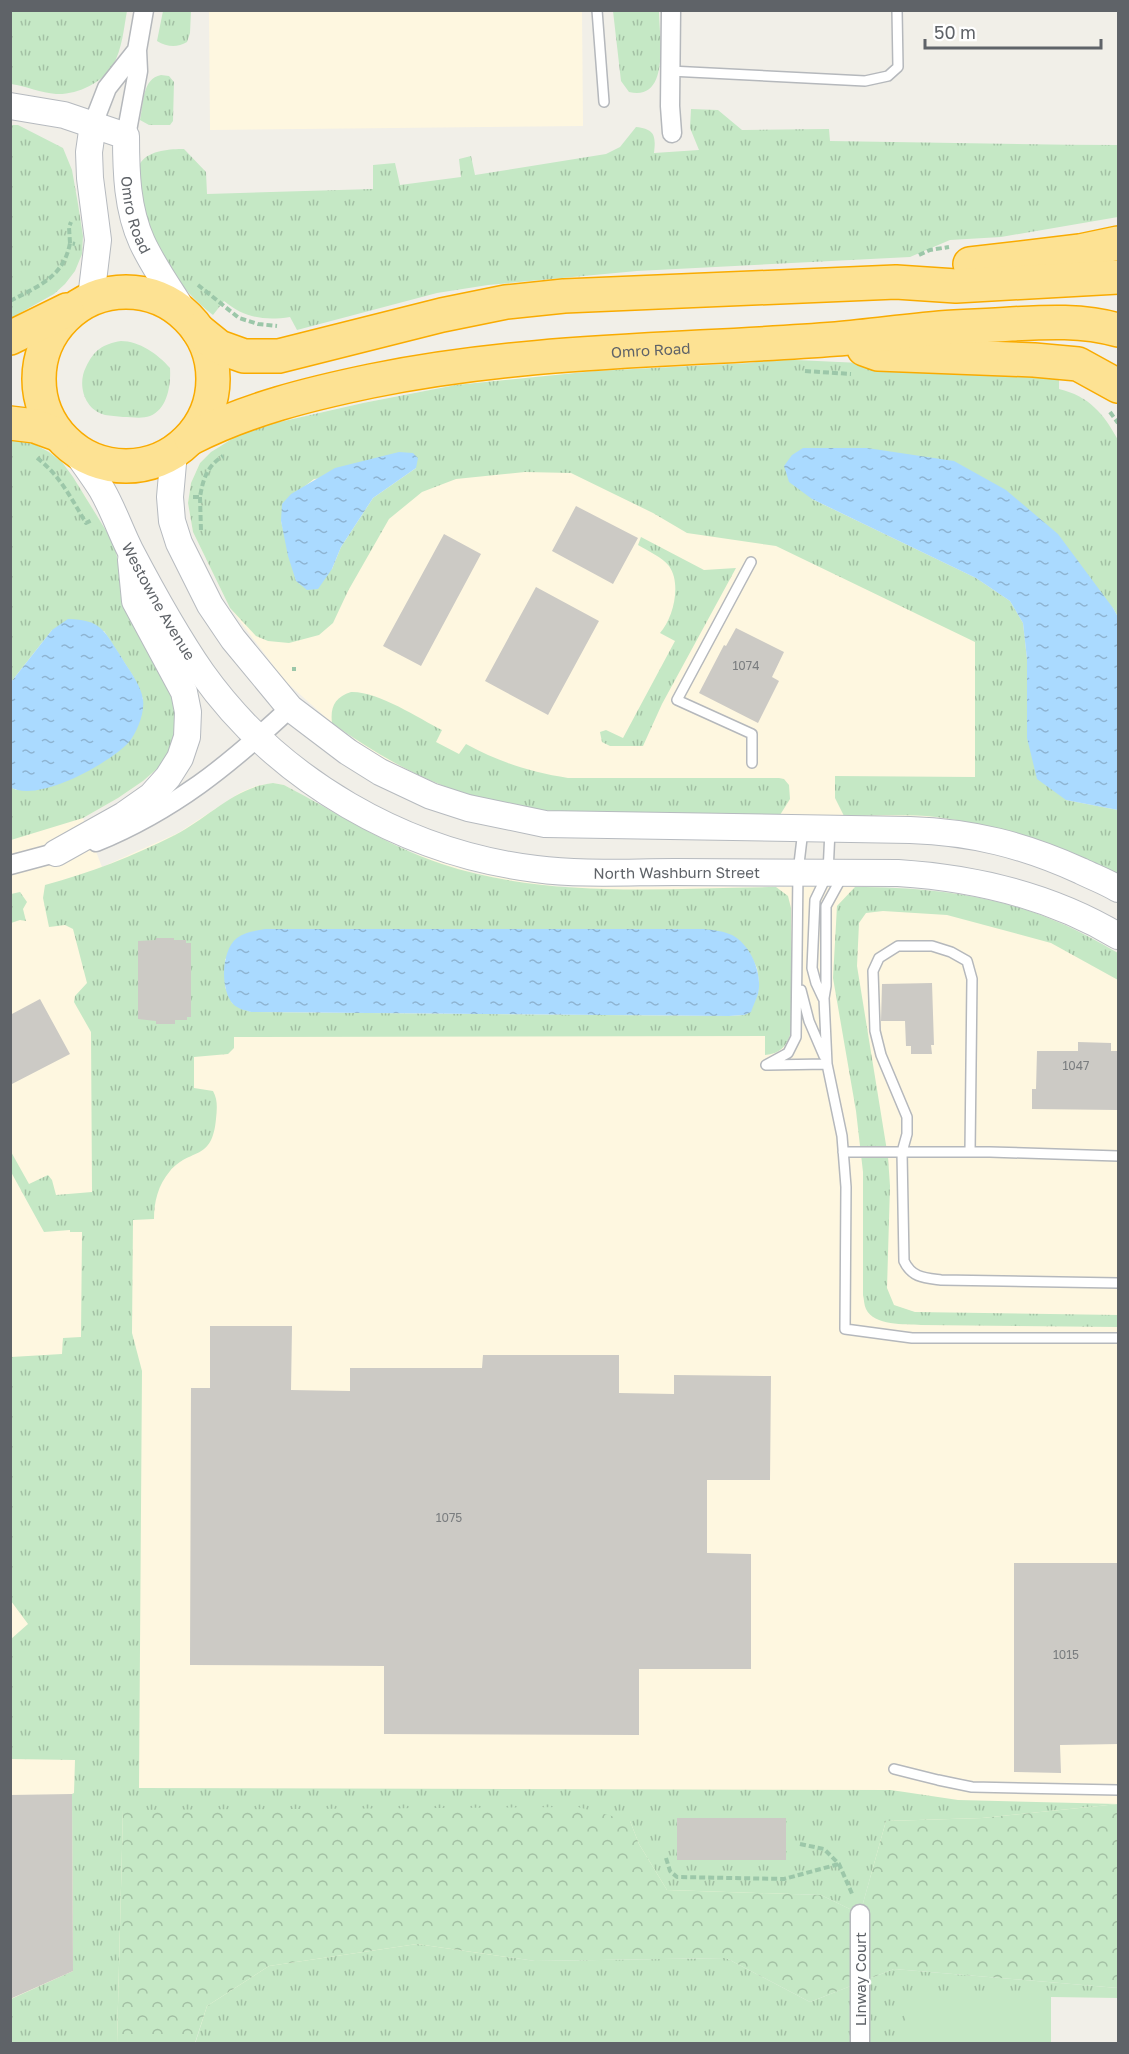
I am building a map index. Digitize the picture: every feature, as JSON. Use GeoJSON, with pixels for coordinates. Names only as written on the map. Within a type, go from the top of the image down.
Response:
{"type":"FeatureCollection","features":[{"type":"Feature","properties":{"kind":"highway"},"geometry":{"type":"LineString","coordinates":[[896,282],[957,266],[1058,254],[1119,243]]}},
{"type":"Feature","properties":{"kind":"highway","name":"Omro Road"},"geometry":{"type":"LineString","coordinates":[[192,322],[219,347],[244,356],[279,356],[442,315],[506,302],[564,296],[896,282],[956,286],[1119,278]]}},
{"type":"Feature","properties":{"kind":"highway"},"geometry":{"type":"LineString","coordinates":[[10,338],[83,303],[116,292],[141,293],[165,300],[192,322],[210,356],[213,385],[207,413],[183,445],[151,463],[125,467],[100,463],[34,426],[10,423]]}},
{"type":"Feature","properties":{"kind":"highway"},"geometry":{"type":"LineString","coordinates":[[66,443],[43,409],[38,381],[39,372],[42,353],[54,328],[83,303]]}},
{"type":"Feature","properties":{"kind":"highway","name":"Omro Road"},"geometry":{"type":"LineString","coordinates":[[183,445],[218,424],[283,402],[361,383],[456,366],[580,352],[837,339],[940,328],[1051,322],[1095,323],[1119,330]]}},
{"type":"Feature","properties":{"kind":"highway"},"geometry":{"type":"LineString","coordinates":[[837,339],[878,354],[1078,364],[1119,386]]}},
{"type":"Feature","properties":{"kind":"street"},"geometry":{"type":"LineString","coordinates":[[10,106],[64,115],[126,136],[138,70],[137,50],[144,10]]}},
{"type":"Feature","properties":{"kind":"street"},"geometry":{"type":"LineString","coordinates":[[671,10],[672,133]]}},
{"type":"Feature","properties":{"kind":"street"},"geometry":{"type":"LineString","coordinates":[[83,303],[98,240],[89,152],[93,124],[107,88],[137,50]]}},
{"type":"Feature","properties":{"kind":"street","name":"Omro Road"},"geometry":{"type":"LineString","coordinates":[[126,136],[126,175],[138,230],[155,267],[192,322]]}},
{"type":"Feature","properties":{"kind":"street","name":"Westowne Avenue"},"geometry":{"type":"LineString","coordinates":[[66,443],[102,490],[168,621],[202,673],[229,707],[259,737]]}},
{"type":"Feature","properties":{"kind":"street"},"geometry":{"type":"LineString","coordinates":[[183,445],[170,507],[172,521],[179,543],[210,605],[233,639],[290,708],[348,752],[380,772],[431,796],[468,808],[544,824],[929,830],[968,834],[1044,854],[1119,889]]}},
{"type":"Feature","properties":{"kind":"street"},"geometry":{"type":"LineString","coordinates":[[56,853],[124,815],[151,796],[168,777],[180,758],[187,737],[188,712],[184,692],[135,601],[131,550]]}},
{"type":"Feature","properties":{"kind":"street"},"geometry":{"type":"LineString","coordinates":[[10,865],[90,844],[131,828],[217,773],[290,708]]}},
{"type":"Feature","properties":{"kind":"street","name":"North Washburn Street"},"geometry":{"type":"LineString","coordinates":[[259,737],[283,760],[365,814],[409,837],[455,853],[506,864],[567,872],[798,872],[929,875],[1010,890],[1058,905],[1119,936]]}},
{"type":"Feature","properties":{"kind":"street","name":"Linway Court"},"geometry":{"type":"LineString","coordinates":[[860,1914],[860,2043]]}},
{"type":"Feature","properties":{"kind":"lane"},"geometry":{"type":"LineString","coordinates":[[597,10],[604,102]]}},
{"type":"Feature","properties":{"kind":"lane"},"geometry":{"type":"LineString","coordinates":[[670,71],[865,81],[888,76],[898,67],[897,10]]}},
{"type":"Feature","properties":{"kind":"lane"},"geometry":{"type":"LineString","coordinates":[[750,562],[677,700],[752,734],[752,763]]}},
{"type":"Feature","properties":{"kind":"lane"},"geometry":{"type":"LineString","coordinates":[[804,828],[798,872],[796,1037],[788,1053],[766,1065],[827,1064]]}},
{"type":"Feature","properties":{"kind":"lane"},"geometry":{"type":"LineString","coordinates":[[830,828],[836,873],[826,906],[824,998],[827,1064],[842,1136],[846,1187],[845,1329],[912,1338],[1119,1338]]}},
{"type":"Feature","properties":{"kind":"lane"},"geometry":{"type":"LineString","coordinates":[[824,998],[816,983],[812,968],[815,900],[836,873]]}},
{"type":"Feature","properties":{"kind":"lane"},"geometry":{"type":"LineString","coordinates":[[970,1152],[972,979],[967,961],[951,952],[932,946],[898,946],[879,958],[873,971],[876,1031],[881,1055],[907,1117],[908,1134],[902,1152],[904,1262],[908,1269],[917,1277],[941,1280],[1119,1283]]}},
{"type":"Feature","properties":{"kind":"lane"},"geometry":{"type":"LineString","coordinates":[[798,978],[809,1021],[827,1064]]}},
{"type":"Feature","properties":{"kind":"lane"},"geometry":{"type":"LineString","coordinates":[[843,1152],[970,1152],[1119,1156]]}},
{"type":"Feature","properties":{"kind":"lane"},"geometry":{"type":"LineString","coordinates":[[894,1769],[972,1787],[1119,1790]]}},
{"type":"Feature","properties":{"kind":"path"},"geometry":{"type":"LineString","coordinates":[[10,301],[56,274],[68,252],[70,243],[82,245]]}},
{"type":"Feature","properties":{"kind":"path"},"geometry":{"type":"LineString","coordinates":[[193,279],[205,293],[239,318],[258,324],[278,326],[287,324]]}},
{"type":"Feature","properties":{"kind":"path"},"geometry":{"type":"LineString","coordinates":[[202,526],[200,497],[205,475],[211,466],[228,453]]}},
{"type":"Feature","properties":{"kind":"path"},"geometry":{"type":"LineString","coordinates":[[30,456],[48,466],[61,482],[86,523],[96,519]]}},
{"type":"Feature","properties":{"kind":"path"},"geometry":{"type":"LineString","coordinates":[[187,497],[200,497]]}},
{"type":"Feature","properties":{"kind":"path"},"geometry":{"type":"LineString","coordinates":[[800,1844],[825,1849],[839,1864],[860,1914]]}},
{"type":"Feature","properties":{"kind":"path"},"geometry":{"type":"LineString","coordinates":[[666,1858],[670,1871],[677,1877],[784,1879],[839,1864]]}},
{"type":"Feature","properties":{"kind":"shaded area"},"geometry":{"type":"Polygon","coordinates":[[[209,11],[582,11],[583,126],[210,130],[209,11]]]}},
{"type":"Feature","properties":{"kind":"shaded area"},"geometry":{"type":"Polygon","coordinates":[[[639,370],[1007,624],[1012,831],[935,817],[780,815],[466,794],[437,784],[373,752],[332,723],[285,681],[230,608],[193,532],[188,503],[191,483],[200,463],[214,450],[235,437],[262,426],[456,385],[542,375],[639,370]]]}},
{"type":"Feature","properties":{"kind":"shaded area"},"geometry":{"type":"Polygon","coordinates":[[[11,440],[34,444],[62,462],[85,496],[116,552],[159,767],[118,798],[83,818],[102,867],[178,833],[241,792],[273,783],[284,785],[407,851],[475,873],[561,887],[870,887],[953,893],[1029,911],[1054,920],[1118,953],[1118,1821],[126,2043],[11,2044],[11,440]]]}},
{"type":"Feature","properties":{"kind":"green space"},"geometry":{"type":"Polygon","coordinates":[[[10,11],[127,11],[119,52],[108,71],[88,87],[56,94],[11,84],[10,11]]]}},
{"type":"Feature","properties":{"kind":"green space"},"geometry":{"type":"Polygon","coordinates":[[[163,11],[191,11],[190,33],[187,42],[172,46],[157,41],[163,11]]]}},
{"type":"Feature","properties":{"kind":"green space"},"geometry":{"type":"Polygon","coordinates":[[[613,11],[659,11],[660,64],[657,77],[651,87],[642,92],[629,92],[621,81],[613,11]]]}},
{"type":"Feature","properties":{"kind":"green space"},"geometry":{"type":"Polygon","coordinates":[[[161,75],[169,76],[174,82],[173,121],[170,125],[149,125],[140,120],[145,92],[150,81],[161,75]]]}},
{"type":"Feature","properties":{"kind":"green space"},"geometry":{"type":"Polygon","coordinates":[[[691,109],[718,110],[742,130],[829,129],[830,141],[1118,145],[1118,217],[1001,237],[950,240],[910,257],[637,271],[488,285],[437,293],[297,330],[290,317],[272,319],[255,317],[239,311],[224,301],[213,315],[203,307],[185,288],[161,254],[147,221],[138,178],[139,165],[145,158],[173,149],[184,149],[206,172],[207,194],[373,189],[373,165],[395,163],[400,185],[461,177],[459,159],[471,156],[475,175],[606,154],[620,147],[636,127],[653,134],[654,153],[699,150],[690,128],[691,109]]]}},
{"type":"Feature","properties":{"kind":"green space"},"geometry":{"type":"Polygon","coordinates":[[[11,125],[18,125],[63,148],[72,170],[83,236],[82,254],[75,271],[65,284],[54,294],[11,318],[11,125]]]}},
{"type":"Feature","properties":{"kind":"green space"},"geometry":{"type":"Polygon","coordinates":[[[121,341],[135,343],[148,349],[170,368],[169,388],[165,402],[156,413],[150,416],[137,418],[105,415],[92,408],[84,396],[83,374],[92,356],[104,346],[121,341]]]}},
{"type":"Feature","properties":{"kind":"green space"},"geometry":{"type":"Polygon","coordinates":[[[774,359],[1059,372],[1059,389],[1087,401],[1107,422],[1118,440],[1118,617],[1113,608],[803,448],[812,499],[976,578],[1010,601],[1023,623],[1027,659],[1066,800],[1118,810],[1118,874],[1074,854],[984,825],[925,816],[844,816],[835,798],[835,776],[975,777],[975,642],[776,546],[687,533],[653,513],[571,473],[525,472],[456,479],[422,492],[389,519],[348,591],[333,623],[319,635],[289,643],[268,641],[256,636],[230,608],[193,532],[188,503],[191,483],[200,463],[211,452],[235,437],[262,426],[456,385],[595,371],[750,363],[774,359]],[[416,468],[314,479],[305,486],[281,521],[296,581],[332,569],[341,547],[373,498],[416,468]]]}},
{"type":"Feature","properties":{"kind":"green space"},"geometry":{"type":"Polygon","coordinates":[[[11,440],[34,444],[62,462],[110,537],[116,552],[124,590],[174,700],[177,730],[172,746],[159,767],[118,798],[83,818],[11,840],[11,787],[16,790],[143,699],[133,676],[104,631],[52,630],[11,682],[11,440]]]}},
{"type":"Feature","properties":{"kind":"green space"},"geometry":{"type":"Polygon","coordinates":[[[641,537],[704,570],[736,568],[662,704],[643,746],[610,746],[602,742],[600,732],[606,730],[623,738],[675,641],[660,633],[669,619],[674,601],[673,573],[663,560],[638,545],[641,537]]]}},
{"type":"Feature","properties":{"kind":"green space"},"geometry":{"type":"Polygon","coordinates":[[[351,692],[385,700],[442,730],[436,742],[459,754],[466,744],[515,766],[568,778],[779,778],[784,779],[789,785],[790,799],[780,815],[561,811],[530,809],[498,803],[453,789],[411,771],[371,749],[332,723],[335,703],[351,692]]]}},
{"type":"Feature","properties":{"kind":"green space"},"geometry":{"type":"Polygon","coordinates":[[[273,783],[284,785],[361,828],[401,847],[442,864],[482,875],[565,887],[607,889],[776,887],[788,896],[791,908],[791,1032],[782,1048],[775,1053],[765,1055],[765,1036],[234,1037],[234,1048],[228,1054],[194,1057],[194,1088],[213,1091],[216,1098],[214,1133],[205,1148],[178,1164],[166,1176],[157,1194],[154,1219],[133,1220],[132,1333],[142,1371],[139,1788],[891,1790],[958,1800],[1118,1804],[982,1818],[886,1821],[860,1914],[821,1895],[667,1890],[639,1844],[630,1821],[123,1810],[117,2043],[11,2043],[11,1999],[73,1971],[72,1794],[74,1793],[75,1760],[11,1759],[11,1639],[28,1624],[11,1601],[11,1357],[62,1354],[63,1338],[81,1337],[82,1232],[70,1232],[70,1230],[44,1232],[11,1172],[10,1150],[29,1184],[48,1175],[52,1180],[56,1195],[92,1192],[91,1032],[74,1002],[75,996],[87,983],[73,929],[65,925],[49,927],[43,898],[45,885],[95,869],[159,843],[246,790],[273,783]],[[312,929],[225,959],[225,987],[232,1003],[251,1012],[729,1016],[744,1015],[750,1012],[758,993],[759,982],[757,968],[751,956],[744,946],[704,929],[312,929]]]}},
{"type":"Feature","properties":{"kind":"green space"},"geometry":{"type":"Polygon","coordinates":[[[855,887],[905,888],[956,894],[1006,904],[1062,924],[1118,953],[1118,980],[1051,943],[947,915],[883,911],[866,913],[859,923],[857,966],[888,1157],[890,1186],[887,1288],[894,1305],[915,1312],[1118,1315],[1118,1327],[899,1324],[876,1319],[866,1309],[863,1295],[863,1172],[856,1111],[833,978],[837,906],[855,887]]]}},
{"type":"Feature","properties":{"kind":"green space"},"geometry":{"type":"Polygon","coordinates":[[[20,892],[27,902],[23,909],[26,921],[11,923],[11,894],[20,892]]]}},
{"type":"Feature","properties":{"kind":"green space"},"geometry":{"type":"Polygon","coordinates":[[[1118,1804],[1118,1988],[894,1969],[810,2002],[726,1958],[535,1961],[417,1944],[269,1966],[207,2006],[195,2043],[117,2044],[123,1810],[578,1807],[630,1821],[639,1844],[667,1890],[821,1895],[860,1914],[886,1821],[982,1818],[1118,1804]]]}},
{"type":"Feature","properties":{"kind":"green space"},"geometry":{"type":"Polygon","coordinates":[[[417,1944],[535,1961],[726,1958],[810,2002],[894,1969],[1118,1988],[1118,1998],[1051,1997],[1051,1994],[906,1994],[906,2043],[195,2044],[207,2006],[269,1966],[417,1944]]]}},
{"type":"Feature","properties":{"kind":"green space"},"geometry":{"type":"Polygon","coordinates":[[[906,1994],[1051,1994],[1051,2043],[906,2043],[906,1994]]]}},
{"type":"Feature","properties":{"kind":"water"},"geometry":{"type":"Polygon","coordinates":[[[803,448],[867,448],[954,461],[1006,490],[1058,534],[1118,617],[1118,810],[1066,800],[1037,779],[1027,738],[1027,659],[1023,623],[1010,601],[976,578],[812,499],[789,482],[784,466],[792,455],[803,448]]]}},
{"type":"Feature","properties":{"kind":"water"},"geometry":{"type":"Polygon","coordinates":[[[399,452],[413,453],[418,458],[416,468],[373,498],[341,547],[332,569],[318,589],[307,590],[296,581],[288,556],[281,521],[282,504],[291,494],[335,468],[399,452]]]}},
{"type":"Feature","properties":{"kind":"water"},"geometry":{"type":"Polygon","coordinates":[[[68,619],[88,621],[105,632],[140,689],[143,705],[142,716],[129,742],[120,751],[90,770],[55,786],[22,791],[10,787],[11,682],[52,630],[68,619]]]}},
{"type":"Feature","properties":{"kind":"water"},"geometry":{"type":"Polygon","coordinates":[[[265,929],[707,929],[732,935],[745,946],[757,969],[759,986],[751,1012],[729,1016],[251,1012],[237,1007],[229,998],[224,980],[225,960],[237,938],[265,929]]]}},
{"type":"Feature","properties":{"kind":"building"},"geometry":{"type":"Polygon","coordinates":[[[576,506],[638,538],[613,584],[552,551],[576,506]]]}},
{"type":"Feature","properties":{"kind":"building"},"geometry":{"type":"Polygon","coordinates":[[[444,534],[481,554],[421,666],[383,646],[444,534]]]}},
{"type":"Feature","properties":{"kind":"building"},"geometry":{"type":"Polygon","coordinates":[[[536,587],[599,621],[548,715],[485,681],[536,587]]]}},
{"type":"Feature","properties":{"kind":"building"},"geometry":{"type":"Polygon","coordinates":[[[736,628],[784,652],[772,677],[779,681],[758,723],[699,693],[724,645],[726,646],[736,628]]]}},
{"type":"Feature","properties":{"kind":"building"},"geometry":{"type":"Polygon","coordinates":[[[156,938],[174,938],[174,940],[186,940],[186,943],[191,943],[191,1017],[187,1017],[187,1020],[175,1020],[175,1024],[156,1024],[156,1021],[138,1019],[138,941],[156,940],[156,938]]]}},
{"type":"Feature","properties":{"kind":"building"},"geometry":{"type":"Polygon","coordinates":[[[932,983],[934,1045],[931,1045],[932,1054],[911,1054],[911,1046],[906,1046],[905,1021],[881,1021],[882,984],[932,983]]]}},
{"type":"Feature","properties":{"kind":"building"},"geometry":{"type":"Polygon","coordinates":[[[40,999],[70,1054],[10,1085],[10,1015],[40,999]]]}},
{"type":"Feature","properties":{"kind":"building"},"geometry":{"type":"Polygon","coordinates":[[[1078,1042],[1111,1043],[1111,1051],[1117,1051],[1118,1110],[1032,1109],[1032,1089],[1036,1089],[1037,1051],[1078,1051],[1078,1042]]]}},
{"type":"Feature","properties":{"kind":"building"},"geometry":{"type":"Polygon","coordinates":[[[210,1326],[292,1326],[291,1390],[350,1391],[350,1368],[482,1368],[483,1355],[619,1355],[619,1393],[674,1394],[674,1375],[771,1376],[770,1480],[707,1480],[707,1553],[751,1554],[751,1669],[639,1669],[639,1735],[384,1734],[384,1666],[190,1665],[191,1388],[210,1388],[210,1326]]]}},
{"type":"Feature","properties":{"kind":"building"},"geometry":{"type":"Polygon","coordinates":[[[1014,1563],[1119,1563],[1119,1744],[1060,1745],[1061,1773],[1014,1772],[1014,1563]]]}},
{"type":"Feature","properties":{"kind":"building"},"geometry":{"type":"Polygon","coordinates":[[[72,1794],[73,1971],[10,1999],[10,1795],[72,1794]]]}},
{"type":"Feature","properties":{"kind":"building"},"geometry":{"type":"Polygon","coordinates":[[[677,1818],[786,1818],[786,1860],[677,1860],[677,1818]]]}}]}
